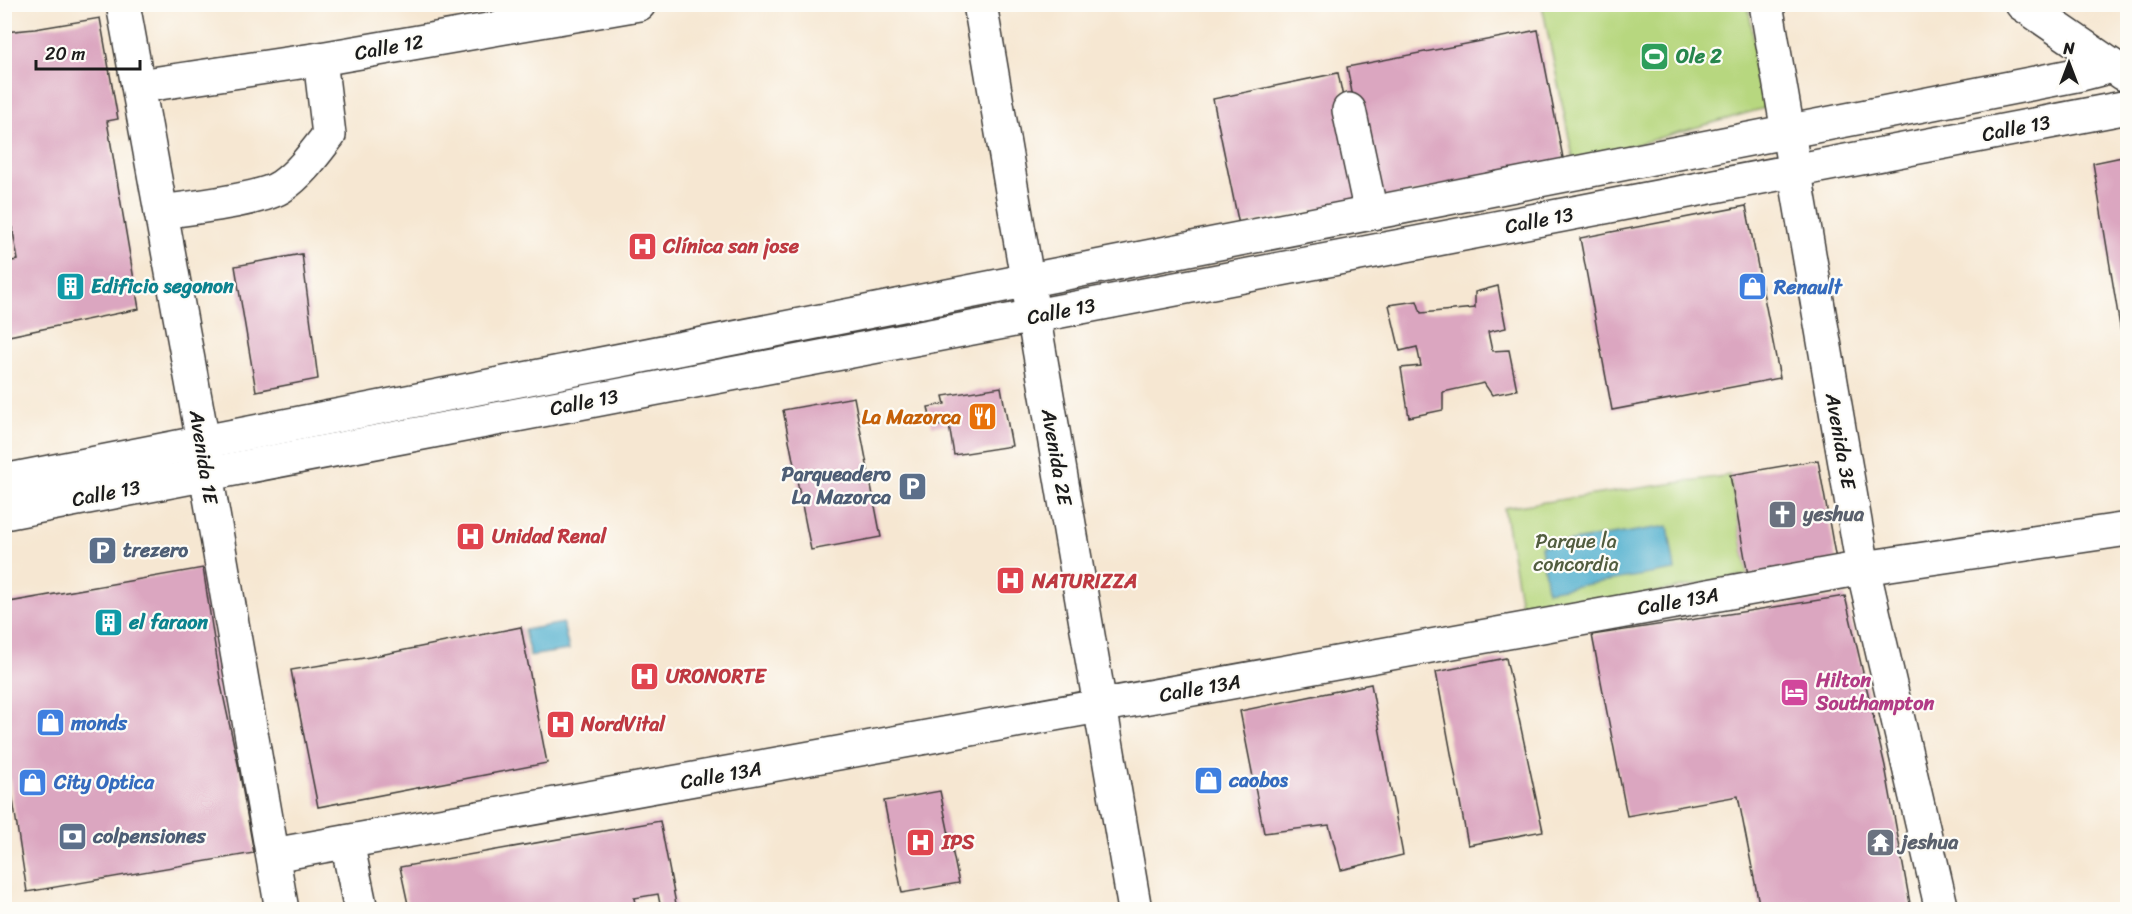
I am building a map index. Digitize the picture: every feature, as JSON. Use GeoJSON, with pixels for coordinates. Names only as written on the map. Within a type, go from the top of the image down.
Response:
{"type":"FeatureCollection","features":[{"type":"Feature","properties":{"kind":"street","name":"Avenida 1E"},"geometry":{"type":"LineString","coordinates":[[123,4],[203,442],[206,474],[273,855],[279,909]]}},
{"type":"Feature","properties":{"kind":"street","name":"Calle 12"},"geometry":{"type":"LineString","coordinates":[[139,86],[320,59],[639,4]]}},
{"type":"Feature","properties":{"kind":"street","name":"Avenida 2E"},"geometry":{"type":"LineString","coordinates":[[980,4],[1135,909]]}},
{"type":"Feature","properties":{"kind":"street","name":"Avenida 3E"},"geometry":{"type":"LineString","coordinates":[[1766,4],[1863,568],[1942,909]]}},
{"type":"Feature","properties":{"kind":"street"},"geometry":{"type":"LineString","coordinates":[[2022,4],[2120,71]]}},
{"type":"Feature","properties":{"kind":"street"},"geometry":{"type":"LineString","coordinates":[[161,212],[251,197],[271,191],[281,187],[305,165],[329,135],[320,59]]}},
{"type":"Feature","properties":{"kind":"street","name":"Calle 13"},"geometry":{"type":"LineString","coordinates":[[4,481],[2081,74],[2120,71]]}},
{"type":"Feature","properties":{"kind":"street"},"geometry":{"type":"LineString","coordinates":[[1349,110],[1371,213]]}},
{"type":"Feature","properties":{"kind":"street","name":"Calle 13"},"geometry":{"type":"LineString","coordinates":[[4,513],[1795,171],[2124,111]]}},
{"type":"Feature","properties":{"kind":"street","name":"Calle 13A"},"geometry":{"type":"LineString","coordinates":[[273,855],[1863,568],[2127,529]]}},
{"type":"Feature","properties":{"kind":"street"},"geometry":{"type":"LineString","coordinates":[[347,842],[361,909]]}},
{"type":"Feature","properties":{"kind":"green space","name":"Ole 2"},"geometry":{"type":"Polygon","coordinates":[[[1542,5],[1748,5],[1765,108],[1574,162],[1542,5]]]}},
{"type":"Feature","properties":{"kind":"green space","name":"Parque la concordia"},"geometry":{"type":"Polygon","coordinates":[[[1730,475],[1748,575],[1523,617],[1504,508],[1730,475]]]}},
{"type":"Feature","properties":{"kind":"water"},"geometry":{"type":"Polygon","coordinates":[[[1668,526],[1675,570],[1547,591],[1541,546],[1668,526]]]}},
{"type":"Feature","properties":{"kind":"water"},"geometry":{"type":"Polygon","coordinates":[[[563,623],[569,650],[530,656],[524,630],[563,623]]]}},
{"type":"Feature","properties":{"kind":"building"},"geometry":{"type":"Polygon","coordinates":[[[100,18],[118,119],[107,121],[139,309],[4,337],[4,262],[18,260],[4,180],[4,32],[100,18]]]}},
{"type":"Feature","properties":{"kind":"building"},"geometry":{"type":"Polygon","coordinates":[[[1538,30],[1564,163],[1373,200],[1347,67],[1538,30]]]}},
{"type":"Feature","properties":{"kind":"building"},"geometry":{"type":"Polygon","coordinates":[[[1338,73],[1364,199],[1239,225],[1213,99],[1338,73]]]}},
{"type":"Feature","properties":{"kind":"building"},"geometry":{"type":"Polygon","coordinates":[[[2127,156],[2127,363],[2126,363],[2093,163],[2127,156]]]}},
{"type":"Feature","properties":{"kind":"building"},"geometry":{"type":"Polygon","coordinates":[[[1746,206],[1780,378],[1612,410],[1580,238],[1746,206]]]}},
{"type":"Feature","properties":{"kind":"building"},"geometry":{"type":"Polygon","coordinates":[[[302,254],[318,379],[256,391],[235,266],[302,254]]]}},
{"type":"Feature","properties":{"kind":"building"},"geometry":{"type":"Polygon","coordinates":[[[1498,286],[1506,328],[1488,332],[1492,351],[1509,350],[1517,390],[1492,395],[1484,383],[1443,392],[1443,410],[1409,417],[1401,368],[1421,366],[1417,347],[1400,351],[1389,305],[1417,301],[1421,313],[1475,308],[1475,292],[1498,286]]]}},
{"type":"Feature","properties":{"kind":"building"},"geometry":{"type":"Polygon","coordinates":[[[1001,387],[1012,446],[954,455],[949,425],[932,426],[928,407],[945,404],[943,396],[1001,387]]]}},
{"type":"Feature","properties":{"kind":"building"},"geometry":{"type":"Polygon","coordinates":[[[854,397],[881,537],[811,550],[783,410],[854,397]]]}},
{"type":"Feature","properties":{"kind":"building","name":"yeshua"},"geometry":{"type":"Polygon","coordinates":[[[1818,460],[1836,560],[1748,575],[1730,475],[1818,460]]]}},
{"type":"Feature","properties":{"kind":"building"},"geometry":{"type":"Polygon","coordinates":[[[203,568],[221,685],[254,853],[27,892],[4,741],[4,603],[203,568]]]}},
{"type":"Feature","properties":{"kind":"building"},"geometry":{"type":"Polygon","coordinates":[[[1845,596],[1885,766],[1911,909],[1760,909],[1738,796],[1627,816],[1592,635],[1845,596]]]}},
{"type":"Feature","properties":{"kind":"building"},"geometry":{"type":"Polygon","coordinates":[[[521,627],[547,763],[318,807],[291,670],[521,627]]]}},
{"type":"Feature","properties":{"kind":"building"},"geometry":{"type":"Polygon","coordinates":[[[1506,658],[1543,831],[1468,845],[1436,672],[1506,658]]]}},
{"type":"Feature","properties":{"kind":"building"},"geometry":{"type":"Polygon","coordinates":[[[1371,684],[1403,855],[1341,870],[1329,825],[1264,833],[1240,711],[1371,684]]]}},
{"type":"Feature","properties":{"kind":"building","name":"IPS"},"geometry":{"type":"Polygon","coordinates":[[[940,791],[959,883],[902,893],[884,801],[940,791]]]}},
{"type":"Feature","properties":{"kind":"building"},"geometry":{"type":"Polygon","coordinates":[[[660,821],[677,909],[661,909],[658,894],[634,898],[636,909],[409,909],[400,867],[660,821]]]}},
{"type":"Feature","properties":{"kind":"place","name":"Ole 2"},"geometry":{"type":"Point","coordinates":[1655,56]}},
{"type":"Feature","properties":{"kind":"place","name":"Clínica san jose"},"geometry":{"type":"Point","coordinates":[642,246]}},
{"type":"Feature","properties":{"kind":"place","name":"Edificio segonon"},"geometry":{"type":"Point","coordinates":[70,286]}},
{"type":"Feature","properties":{"kind":"place","name":"Renault"},"geometry":{"type":"Point","coordinates":[1753,287]}},
{"type":"Feature","properties":{"kind":"place","name":"La Mazorca"},"geometry":{"type":"Point","coordinates":[982,417]}},
{"type":"Feature","properties":{"kind":"place","name":"Parqueadero La Mazorca"},"geometry":{"type":"Point","coordinates":[912,486]}},
{"type":"Feature","properties":{"kind":"place","name":"yeshua"},"geometry":{"type":"Point","coordinates":[1782,514]}},
{"type":"Feature","properties":{"kind":"place","name":"Unidad Renal"},"geometry":{"type":"Point","coordinates":[471,536]}},
{"type":"Feature","properties":{"kind":"place","name":"trezero"},"geometry":{"type":"Point","coordinates":[102,550]}},
{"type":"Feature","properties":{"kind":"place","name":"NATURIZZA"},"geometry":{"type":"Point","coordinates":[1011,581]}},
{"type":"Feature","properties":{"kind":"place","name":"el faraon"},"geometry":{"type":"Point","coordinates":[108,622]}},
{"type":"Feature","properties":{"kind":"place","name":"URONORTE"},"geometry":{"type":"Point","coordinates":[645,676]}},
{"type":"Feature","properties":{"kind":"place","name":"Hilton Southampton"},"geometry":{"type":"Point","coordinates":[1795,692]}},
{"type":"Feature","properties":{"kind":"place","name":"monds"},"geometry":{"type":"Point","coordinates":[50,723]}},
{"type":"Feature","properties":{"kind":"place","name":"NordVital"},"geometry":{"type":"Point","coordinates":[560,724]}},
{"type":"Feature","properties":{"kind":"place","name":"caobos"},"geometry":{"type":"Point","coordinates":[1208,780]}},
{"type":"Feature","properties":{"kind":"place","name":"City Optica"},"geometry":{"type":"Point","coordinates":[33,782]}},
{"type":"Feature","properties":{"kind":"place","name":"colpensiones"},"geometry":{"type":"Point","coordinates":[72,836]}},
{"type":"Feature","properties":{"kind":"place","name":"IPS"},"geometry":{"type":"Point","coordinates":[921,842]}},
{"type":"Feature","properties":{"kind":"place","name":"jeshua"},"geometry":{"type":"Point","coordinates":[1880,842]}}]}
